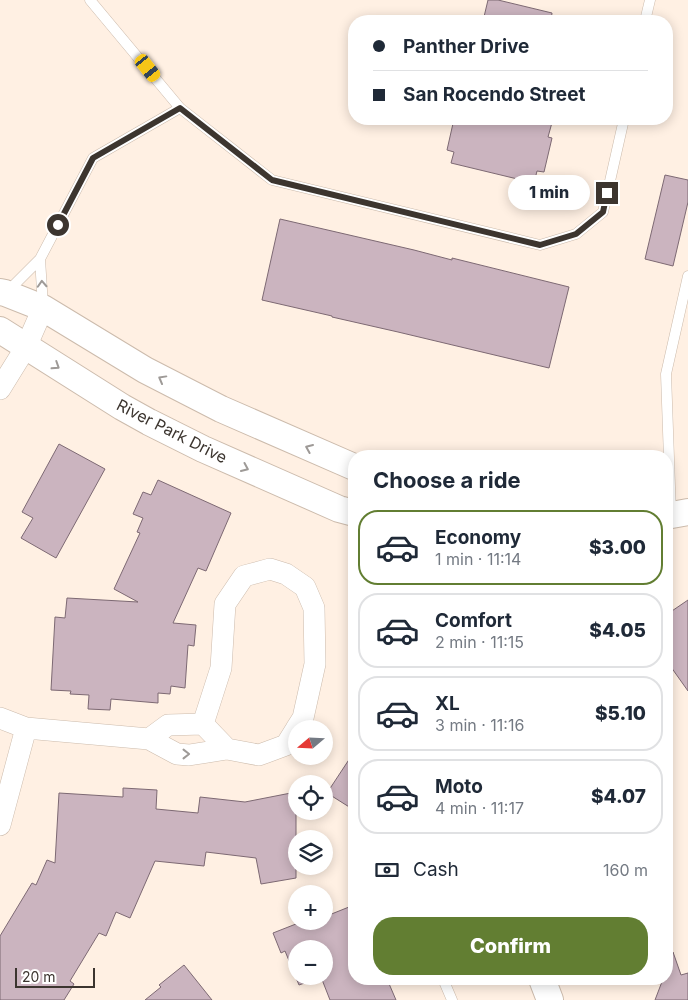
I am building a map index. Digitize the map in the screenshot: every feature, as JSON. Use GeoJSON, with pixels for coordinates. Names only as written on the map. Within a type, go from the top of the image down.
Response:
{"type":"FeatureCollection","features":[{"type":"Feature","properties":{"kind":"street"},"geometry":{"type":"LineString","coordinates":[[2,296],[43,308],[169,383],[221,409],[348,464]]}},
{"type":"Feature","properties":{"kind":"street"},"geometry":{"type":"LineString","coordinates":[[0,389],[26,346],[43,308]]}},
{"type":"Feature","properties":{"kind":"street","name":"River Park Drive"},"geometry":{"type":"LineString","coordinates":[[0,330],[149,422],[239,466],[338,509],[348,512]]}},
{"type":"Feature","properties":{"kind":"street"},"geometry":{"type":"LineString","coordinates":[[203,724],[221,668],[225,604],[244,576],[270,569],[286,574],[305,587],[314,608],[315,664],[302,720]]}},
{"type":"Feature","properties":{"kind":"street"},"geometry":{"type":"LineString","coordinates":[[0,718],[26,728],[149,739],[176,754],[189,755],[227,749],[259,755],[286,745],[288,742]]}},
{"type":"Feature","properties":{"kind":"street"},"geometry":{"type":"LineString","coordinates":[[149,739],[168,725],[203,724],[227,749]]}},
{"type":"Feature","properties":{"kind":"street"},"geometry":{"type":"LineString","coordinates":[[0,825],[26,728]]}},
{"type":"Feature","properties":{"kind":"street"},"geometry":{"type":"LineString","coordinates":[[544,985],[550,1000]]}},
{"type":"Feature","properties":{"kind":"lane"},"geometry":{"type":"LineString","coordinates":[[90,0],[180,108],[272,180],[540,245],[576,234],[603,212],[623,125]]}},
{"type":"Feature","properties":{"kind":"lane"},"geometry":{"type":"LineString","coordinates":[[646,15],[650,0]]}},
{"type":"Feature","properties":{"kind":"lane"},"geometry":{"type":"LineString","coordinates":[[2,296],[40,259],[93,158],[180,108]]}},
{"type":"Feature","properties":{"kind":"lane"},"geometry":{"type":"LineString","coordinates":[[40,259],[43,308]]}},
{"type":"Feature","properties":{"kind":"lane"},"geometry":{"type":"LineString","coordinates":[[671,450],[666,374],[688,276]]}},
{"type":"Feature","properties":{"kind":"lane"},"geometry":{"type":"LineString","coordinates":[[673,484],[675,515]]}},
{"type":"Feature","properties":{"kind":"lane"},"geometry":{"type":"LineString","coordinates":[[446,985],[452,1000]]}},
{"type":"Feature","properties":{"kind":"building"},"geometry":{"type":"Polygon","coordinates":[[[488,0],[498,0],[552,13],[552,15],[484,15],[488,0]]]}},
{"type":"Feature","properties":{"kind":"building"},"geometry":{"type":"Polygon","coordinates":[[[453,125],[551,125],[548,137],[552,138],[544,172],[537,171],[534,183],[451,163],[454,152],[447,150],[453,125]]]}},
{"type":"Feature","properties":{"kind":"building"},"geometry":{"type":"Polygon","coordinates":[[[665,175],[688,180],[688,202],[673,266],[645,259],[665,175]]]}},
{"type":"Feature","properties":{"kind":"building"},"geometry":{"type":"Polygon","coordinates":[[[280,219],[569,287],[549,368],[262,300],[280,219]]]}},
{"type":"Feature","properties":{"kind":"building"},"geometry":{"type":"Polygon","coordinates":[[[59,444],[105,469],[56,558],[21,538],[33,518],[22,512],[59,444]]]}},
{"type":"Feature","properties":{"kind":"building"},"geometry":{"type":"Polygon","coordinates":[[[158,480],[231,513],[206,571],[198,568],[173,623],[196,625],[194,646],[188,645],[185,688],[171,686],[170,694],[158,693],[158,703],[111,699],[110,710],[88,709],[89,695],[70,694],[71,691],[51,690],[55,617],[65,618],[67,598],[138,602],[114,589],[140,533],[137,532],[143,518],[133,514],[143,492],[151,495],[158,480]]]}},
{"type":"Feature","properties":{"kind":"building"},"geometry":{"type":"Polygon","coordinates":[[[688,600],[688,691],[673,670],[673,610],[688,600]]]}},
{"type":"Feature","properties":{"kind":"building"},"geometry":{"type":"Polygon","coordinates":[[[348,761],[348,806],[333,797],[333,784],[348,761]]]}},
{"type":"Feature","properties":{"kind":"building"},"geometry":{"type":"Polygon","coordinates":[[[123,788],[157,790],[156,809],[198,813],[200,797],[245,802],[288,794],[288,820],[296,820],[296,830],[288,830],[288,875],[296,875],[296,878],[261,884],[256,858],[206,852],[204,866],[155,861],[130,918],[116,912],[106,936],[99,933],[70,981],[74,984],[64,1000],[0,1000],[0,936],[32,883],[36,885],[47,860],[55,863],[59,793],[123,797],[123,788]]]}},
{"type":"Feature","properties":{"kind":"building"},"geometry":{"type":"Polygon","coordinates":[[[348,907],[348,985],[390,985],[396,1000],[330,1000],[324,985],[333,985],[333,940],[288,940],[288,958],[285,951],[281,953],[273,933],[288,927],[288,930],[333,930],[333,913],[348,907]]]}},
{"type":"Feature","properties":{"kind":"building"},"geometry":{"type":"Polygon","coordinates":[[[673,952],[681,975],[688,973],[688,1000],[655,1000],[661,985],[673,985],[673,952]]]}},
{"type":"Feature","properties":{"kind":"building"},"geometry":{"type":"Polygon","coordinates":[[[184,965],[212,1000],[145,1000],[161,987],[159,985],[184,965]]]}},
{"type":"Feature","properties":{"kind":"route"},"geometry":{"type":"LineString","coordinates":[[58,225],[93,158],[180,108],[272,180],[540,245],[576,234],[603,212],[607,193]]}}]}
